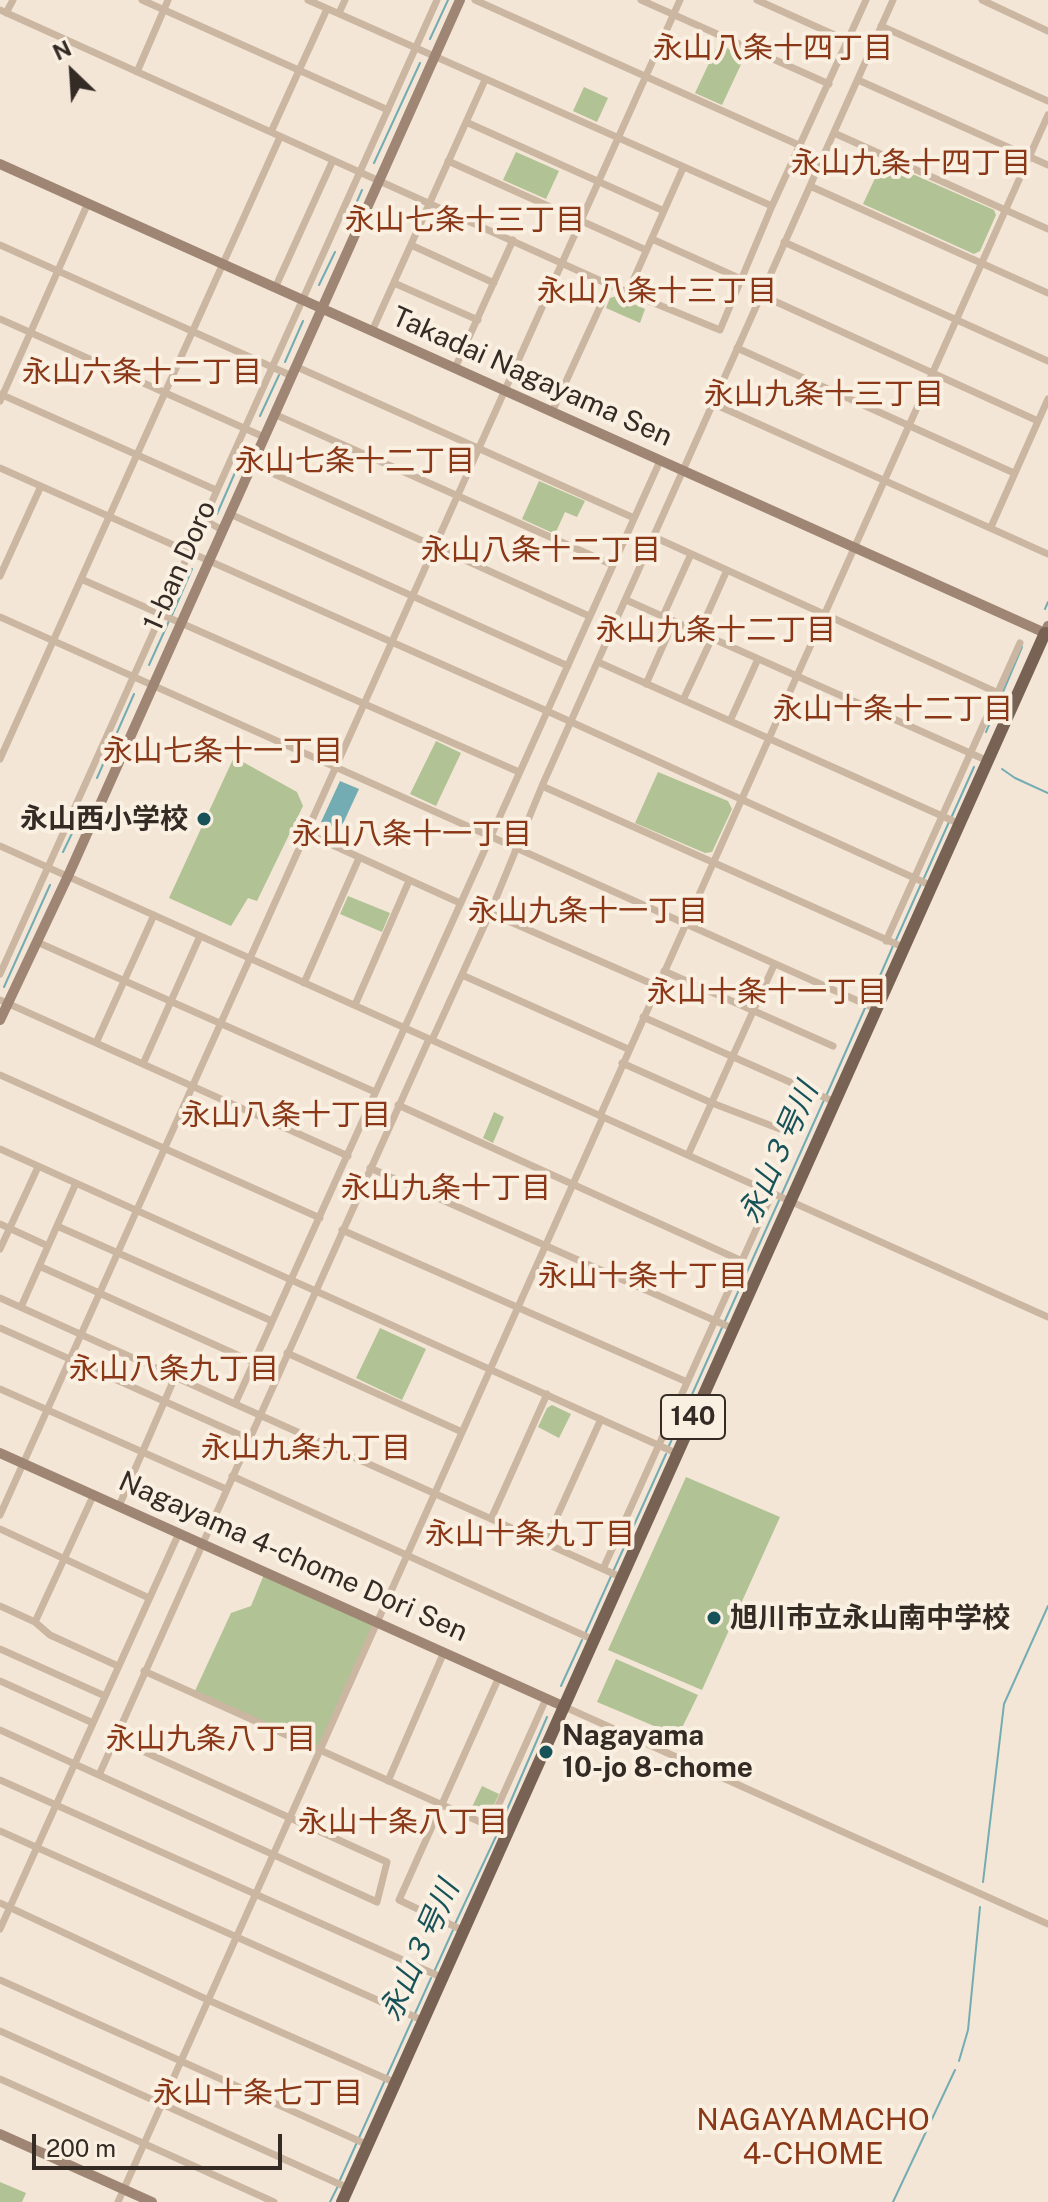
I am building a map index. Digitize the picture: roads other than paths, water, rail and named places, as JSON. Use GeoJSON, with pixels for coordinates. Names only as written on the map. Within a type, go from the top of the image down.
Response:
{"type":"FeatureCollection","features":[{"type":"Feature","properties":{"kind":"main road","name":"140"},"geometry":{"type":"LineString","coordinates":[[342,2202],[342,2185],[458,1928],[497,1830],[565,1707],[613,1573],[668,1450],[724,1325],[791,1201],[828,1099],[951,820],[988,761],[1047,631]]}},
{"type":"Feature","properties":{"kind":"street"},"geometry":{"type":"LineString","coordinates":[[13,0],[3,12],[610,285],[720,330],[863,1]]}},
{"type":"Feature","properties":{"kind":"street"},"geometry":{"type":"LineString","coordinates":[[142,0],[388,110]]}},
{"type":"Feature","properties":{"kind":"street"},"geometry":{"type":"LineString","coordinates":[[137,72],[168,0]]}},
{"type":"Feature","properties":{"kind":"street"},"geometry":{"type":"LineString","coordinates":[[308,0],[772,206]]}},
{"type":"Feature","properties":{"kind":"street"},"geometry":{"type":"LineString","coordinates":[[339,13],[345,0]]}},
{"type":"Feature","properties":{"kind":"street"},"geometry":{"type":"LineString","coordinates":[[0,974],[134,677],[169,619],[203,519],[437,0]]}},
{"type":"Feature","properties":{"kind":"street","name":"1-ban Doro"},"geometry":{"type":"LineString","coordinates":[[0,1020],[4,1001],[37,942],[153,685],[169,619],[209,560],[460,0]]}},
{"type":"Feature","properties":{"kind":"street"},"geometry":{"type":"LineString","coordinates":[[475,0],[801,146]]}},
{"type":"Feature","properties":{"kind":"street"},"geometry":{"type":"LineString","coordinates":[[641,0],[829,84]]}},
{"type":"Feature","properties":{"kind":"street"},"geometry":{"type":"LineString","coordinates":[[0,1515],[680,0]]}},
{"type":"Feature","properties":{"kind":"street"},"geometry":{"type":"LineString","coordinates":[[757,0],[848,41]]}},
{"type":"Feature","properties":{"kind":"street"},"geometry":{"type":"LineString","coordinates":[[99,1775],[398,1105],[490,913],[542,786],[893,0]]}},
{"type":"Feature","properties":{"kind":"street"},"geometry":{"type":"LineString","coordinates":[[982,0],[1048,31]]}},
{"type":"Feature","properties":{"kind":"street"},"geometry":{"type":"LineString","coordinates":[[271,132],[327,9]]}},
{"type":"Feature","properties":{"kind":"street"},"geometry":{"type":"LineString","coordinates":[[881,26],[1048,101]]}},
{"type":"Feature","properties":{"kind":"street"},"geometry":{"type":"LineString","coordinates":[[372,331],[485,80]]}},
{"type":"Feature","properties":{"kind":"street"},"geometry":{"type":"LineString","coordinates":[[858,80],[1048,165]]}},
{"type":"Feature","properties":{"kind":"street"},"geometry":{"type":"LineString","coordinates":[[118,2202],[574,1184],[628,1049],[1048,115]]}},
{"type":"Feature","properties":{"kind":"street"},"geometry":{"type":"LineString","coordinates":[[466,122],[664,211]]}},
{"type":"Feature","properties":{"kind":"street"},"geometry":{"type":"LineString","coordinates":[[834,133],[1048,229]]}},
{"type":"Feature","properties":{"kind":"street"},"geometry":{"type":"LineString","coordinates":[[0,759],[280,137]]}},
{"type":"Feature","properties":{"kind":"street"},"geometry":{"type":"LineString","coordinates":[[275,288],[333,160]]}},
{"type":"Feature","properties":{"kind":"street"},"geometry":{"type":"LineString","coordinates":[[448,161],[646,250]]}},
{"type":"Feature","properties":{"kind":"street","name":"Takadai Nagayama Sen"},"geometry":{"type":"LineString","coordinates":[[0,164],[1047,631]]}},
{"type":"Feature","properties":{"kind":"street"},"geometry":{"type":"LineString","coordinates":[[628,292],[683,168]]}},
{"type":"Feature","properties":{"kind":"street"},"geometry":{"type":"LineString","coordinates":[[810,186],[1048,293]]}},
{"type":"Feature","properties":{"kind":"street"},"geometry":{"type":"LineString","coordinates":[[88,203],[1,396],[216,490]]}},
{"type":"Feature","properties":{"kind":"street"},"geometry":{"type":"LineString","coordinates":[[652,239],[741,279]]}},
{"type":"Feature","properties":{"kind":"street"},"geometry":{"type":"LineString","coordinates":[[455,368],[513,240]]}},
{"type":"Feature","properties":{"kind":"street"},"geometry":{"type":"LineString","coordinates":[[784,242],[1048,361]]}},
{"type":"Feature","properties":{"kind":"street"},"geometry":{"type":"LineString","coordinates":[[0,245],[272,368],[295,372],[478,448],[634,518]]}},
{"type":"Feature","properties":{"kind":"street"},"geometry":{"type":"LineString","coordinates":[[411,245],[494,283]]}},
{"type":"Feature","properties":{"kind":"street"},"geometry":{"type":"LineString","coordinates":[[394,283],[478,320]]}},
{"type":"Feature","properties":{"kind":"street"},"geometry":{"type":"LineString","coordinates":[[552,412],[610,285]]}},
{"type":"Feature","properties":{"kind":"street"},"geometry":{"type":"LineString","coordinates":[[761,295],[1038,421]]}},
{"type":"Feature","properties":{"kind":"street"},"geometry":{"type":"LineString","coordinates":[[0,319],[264,437]]}},
{"type":"Feature","properties":{"kind":"street"},"geometry":{"type":"LineString","coordinates":[[737,348],[1014,473]]}},
{"type":"Feature","properties":{"kind":"street"},"geometry":{"type":"LineString","coordinates":[[991,527],[1048,399]]}},
{"type":"Feature","properties":{"kind":"street"},"geometry":{"type":"LineString","coordinates":[[712,403],[1048,554]]}},
{"type":"Feature","properties":{"kind":"street"},"geometry":{"type":"LineString","coordinates":[[274,414],[613,565]]}},
{"type":"Feature","properties":{"kind":"street"},"geometry":{"type":"LineString","coordinates":[[235,1404],[660,461]]}},
{"type":"Feature","properties":{"kind":"street"},"geometry":{"type":"LineString","coordinates":[[252,464],[589,616]]}},
{"type":"Feature","properties":{"kind":"street"},"geometry":{"type":"LineString","coordinates":[[0,468],[923,882]]}},
{"type":"Feature","properties":{"kind":"street"},"geometry":{"type":"LineString","coordinates":[[0,576],[41,486]]}},
{"type":"Feature","properties":{"kind":"street"},"geometry":{"type":"LineString","coordinates":[[230,514],[568,666]]}},
{"type":"Feature","properties":{"kind":"street"},"geometry":{"type":"LineString","coordinates":[[203,519],[222,530]]}},
{"type":"Feature","properties":{"kind":"street"},"geometry":{"type":"LineString","coordinates":[[654,537],[996,692]]}},
{"type":"Feature","properties":{"kind":"street"},"geometry":{"type":"LineString","coordinates":[[663,616],[691,554]]}},
{"type":"Feature","properties":{"kind":"street"},"geometry":{"type":"LineString","coordinates":[[699,633],[727,570]]}},
{"type":"Feature","properties":{"kind":"street"},"geometry":{"type":"LineString","coordinates":[[81,579],[519,772]]}},
{"type":"Feature","properties":{"kind":"street"},"geometry":{"type":"LineString","coordinates":[[626,600],[988,761]]}},
{"type":"Feature","properties":{"kind":"street"},"geometry":{"type":"LineString","coordinates":[[1,619],[870,1006]]}},
{"type":"Feature","properties":{"kind":"street"},"geometry":{"type":"LineString","coordinates":[[646,684],[674,621]]}},
{"type":"Feature","properties":{"kind":"street"},"geometry":{"type":"LineString","coordinates":[[683,700],[712,638]]}},
{"type":"Feature","properties":{"kind":"street"},"geometry":{"type":"LineString","coordinates":[[542,786],[895,944],[951,820],[971,753],[1020,643]]}},
{"type":"Feature","properties":{"kind":"street"},"geometry":{"type":"LineString","coordinates":[[730,721],[758,659]]}},
{"type":"Feature","properties":{"kind":"street"},"geometry":{"type":"LineString","coordinates":[[598,662],[951,820]]}},
{"type":"Feature","properties":{"kind":"street"},"geometry":{"type":"LineString","coordinates":[[306,833],[460,903]]}},
{"type":"Feature","properties":{"kind":"street"},"geometry":{"type":"LineString","coordinates":[[0,846],[1048,1317]]}},
{"type":"Feature","properties":{"kind":"street"},"geometry":{"type":"LineString","coordinates":[[304,983],[359,858]]}},
{"type":"Feature","properties":{"kind":"street"},"geometry":{"type":"LineString","coordinates":[[355,1005],[409,881]]}},
{"type":"Feature","properties":{"kind":"street"},"geometry":{"type":"LineString","coordinates":[[490,913],[657,986]]}},
{"type":"Feature","properties":{"kind":"street"},"geometry":{"type":"LineString","coordinates":[[96,1043],[154,915]]}},
{"type":"Feature","properties":{"kind":"street"},"geometry":{"type":"LineString","coordinates":[[143,1064],[200,936]]}},
{"type":"Feature","properties":{"kind":"street"},"geometry":{"type":"LineString","coordinates":[[37,942],[375,1092]]}},
{"type":"Feature","properties":{"kind":"street"},"geometry":{"type":"LineString","coordinates":[[688,1155],[774,965]]}},
{"type":"Feature","properties":{"kind":"street"},"geometry":{"type":"LineString","coordinates":[[664,971],[833,1046]]}},
{"type":"Feature","properties":{"kind":"street"},"geometry":{"type":"LineString","coordinates":[[462,975],[628,1049]]}},
{"type":"Feature","properties":{"kind":"street"},"geometry":{"type":"LineString","coordinates":[[4,1001],[348,1156]]}},
{"type":"Feature","properties":{"kind":"street"},"geometry":{"type":"LineString","coordinates":[[643,1017],[828,1099]]}},
{"type":"Feature","properties":{"kind":"street"},"geometry":{"type":"LineString","coordinates":[[622,1063],[712,1103],[793,1134]]}},
{"type":"Feature","properties":{"kind":"street"},"geometry":{"type":"LineString","coordinates":[[0,1075],[320,1218]]}},
{"type":"Feature","properties":{"kind":"street"},"geometry":{"type":"LineString","coordinates":[[398,1105],[742,1261]]}},
{"type":"Feature","properties":{"kind":"street"},"geometry":{"type":"LineString","coordinates":[[0,1149],[668,1450]]}},
{"type":"Feature","properties":{"kind":"street"},"geometry":{"type":"LineString","coordinates":[[0,1249],[38,1167]]}},
{"type":"Feature","properties":{"kind":"street"},"geometry":{"type":"LineString","coordinates":[[370,1168],[724,1325]]}},
{"type":"Feature","properties":{"kind":"street"},"geometry":{"type":"LineString","coordinates":[[21,1307],[76,1183]]}},
{"type":"Feature","properties":{"kind":"street"},"geometry":{"type":"LineString","coordinates":[[0,1298],[613,1573],[668,1450],[687,1382],[724,1325],[742,1261],[772,1194]]}},
{"type":"Feature","properties":{"kind":"street"},"geometry":{"type":"LineString","coordinates":[[0,1224],[48,1246]]}},
{"type":"Feature","properties":{"kind":"street"},"geometry":{"type":"LineString","coordinates":[[57,1226],[272,1321]]}},
{"type":"Feature","properties":{"kind":"street"},"geometry":{"type":"LineString","coordinates":[[342,1230],[687,1382]]}},
{"type":"Feature","properties":{"kind":"street"},"geometry":{"type":"LineString","coordinates":[[39,1266],[253,1362]]}},
{"type":"Feature","properties":{"kind":"street"},"geometry":{"type":"LineString","coordinates":[[0,1328],[249,1439]]}},
{"type":"Feature","properties":{"kind":"street"},"geometry":{"type":"LineString","coordinates":[[287,1353],[462,1432]]}},
{"type":"Feature","properties":{"kind":"street"},"geometry":{"type":"LineString","coordinates":[[119,1506],[175,1377]]}},
{"type":"Feature","properties":{"kind":"street"},"geometry":{"type":"LineString","coordinates":[[0,1389],[226,1489]]}},
{"type":"Feature","properties":{"kind":"street"},"geometry":{"type":"LineString","coordinates":[[491,1519],[547,1394]]}},
{"type":"Feature","properties":{"kind":"street"},"geometry":{"type":"LineString","coordinates":[[545,1543],[601,1419]]}},
{"type":"Feature","properties":{"kind":"street","name":"Nagayama 4-chome Dori Sen"},"geometry":{"type":"LineString","coordinates":[[0,1453],[565,1707]]}},
{"type":"Feature","properties":{"kind":"street"},"geometry":{"type":"LineString","coordinates":[[232,1476],[588,1637]]}},
{"type":"Feature","properties":{"kind":"street"},"geometry":{"type":"LineString","coordinates":[[35,1622],[94,1494]]}},
{"type":"Feature","properties":{"kind":"street"},"geometry":{"type":"LineString","coordinates":[[0,1529],[149,1598]]}},
{"type":"Feature","properties":{"kind":"street"},"geometry":{"type":"LineString","coordinates":[[0,1929],[179,1533]]}},
{"type":"Feature","properties":{"kind":"street"},"geometry":{"type":"LineString","coordinates":[[0,1606],[35,1622],[50,1635],[118,1666]]}},
{"type":"Feature","properties":{"kind":"street"},"geometry":{"type":"LineString","coordinates":[[0,1649],[105,1696]]}},
{"type":"Feature","properties":{"kind":"street"},"geometry":{"type":"LineString","coordinates":[[388,1781],[444,1652]]}},
{"type":"Feature","properties":{"kind":"street"},"geometry":{"type":"LineString","coordinates":[[144,1671],[497,1830],[546,1699]]}},
{"type":"Feature","properties":{"kind":"street"},"geometry":{"type":"LineString","coordinates":[[399,1900],[499,1677]]}},
{"type":"Feature","properties":{"kind":"street"},"geometry":{"type":"LineString","coordinates":[[0,1681],[93,1723]]}},
{"type":"Feature","properties":{"kind":"street"},"geometry":{"type":"LineString","coordinates":[[565,1707],[1048,1924]]}},
{"type":"Feature","properties":{"kind":"street"},"geometry":{"type":"LineString","coordinates":[[0,1730],[377,1902],[387,1862],[114,1738]]}},
{"type":"Feature","properties":{"kind":"street"},"geometry":{"type":"LineString","coordinates":[[0,1780],[436,1975]]}},
{"type":"Feature","properties":{"kind":"street"},"geometry":{"type":"LineString","coordinates":[[0,1831],[417,2018]]}},
{"type":"Feature","properties":{"kind":"street"},"geometry":{"type":"LineString","coordinates":[[379,1895],[399,1900],[458,1928]]}},
{"type":"Feature","properties":{"kind":"street"},"geometry":{"type":"LineString","coordinates":[[0,1903],[390,2080]]}},
{"type":"Feature","properties":{"kind":"street"},"geometry":{"type":"LineString","coordinates":[[0,1980],[360,2142]]}},
{"type":"Feature","properties":{"kind":"street"},"geometry":{"type":"LineString","coordinates":[[0,2031],[342,2185]]}},
{"type":"Feature","properties":{"kind":"street"},"geometry":{"type":"LineString","coordinates":[[0,2079],[274,2202]]}},
{"type":"Feature","properties":{"kind":"street"},"geometry":{"type":"LineString","coordinates":[[0,2134],[152,2202]]}},
{"type":"Feature","properties":{"kind":"water"},"geometry":{"type":"Polygon","coordinates":[[[340,781],[359,789],[340,830],[321,822],[340,781]]]}},
{"type":"Feature","properties":{"kind":"waterway"},"geometry":{"type":"LineString","coordinates":[[430,39],[448,0]]}},
{"type":"Feature","properties":{"kind":"waterway"},"geometry":{"type":"LineString","coordinates":[[374,163],[420,63]]}},
{"type":"Feature","properties":{"kind":"waterway"},"geometry":{"type":"LineString","coordinates":[[348,222],[362,190]]}},
{"type":"Feature","properties":{"kind":"waterway"},"geometry":{"type":"LineString","coordinates":[[319,285],[335,252]]}},
{"type":"Feature","properties":{"kind":"waterway"},"geometry":{"type":"LineString","coordinates":[[285,362],[303,321]]}},
{"type":"Feature","properties":{"kind":"waterway"},"geometry":{"type":"LineString","coordinates":[[260,416],[279,375]]}},
{"type":"Feature","properties":{"kind":"waterway"},"geometry":{"type":"LineString","coordinates":[[217,514],[247,445]]}},
{"type":"Feature","properties":{"kind":"waterway"},"geometry":{"type":"LineString","coordinates":[[172,615],[192,569]]}},
{"type":"Feature","properties":{"kind":"waterway","name":"永山３号川"},"geometry":{"type":"LineString","coordinates":[[1045,609],[1048,602]]}},
{"type":"Feature","properties":{"kind":"waterway"},"geometry":{"type":"LineString","coordinates":[[149,665],[169,621]]}},
{"type":"Feature","properties":{"kind":"waterway","name":"永山３号川"},"geometry":{"type":"LineString","coordinates":[[986,732],[1022,647]]}},
{"type":"Feature","properties":{"kind":"waterway"},"geometry":{"type":"LineString","coordinates":[[97,778],[134,694]]}},
{"type":"Feature","properties":{"kind":"waterway","name":"永山３号川"},"geometry":{"type":"LineString","coordinates":[[952,816],[974,767]]}},
{"type":"Feature","properties":{"kind":"waterway"},"geometry":{"type":"LineString","coordinates":[[1002,769],[1048,793]]}},
{"type":"Feature","properties":{"kind":"waterway","name":"永山３号川"},"geometry":{"type":"LineString","coordinates":[[924,878],[949,822]]}},
{"type":"Feature","properties":{"kind":"waterway"},"geometry":{"type":"LineString","coordinates":[[63,852],[77,823]]}},
{"type":"Feature","properties":{"kind":"waterway","name":"永山３号川"},"geometry":{"type":"LineString","coordinates":[[896,940],[921,884]]}},
{"type":"Feature","properties":{"kind":"waterway"},"geometry":{"type":"LineString","coordinates":[[4,987],[50,885]]}},
{"type":"Feature","properties":{"kind":"waterway","name":"永山３号川"},"geometry":{"type":"LineString","coordinates":[[868,1003],[893,946]]}},
{"type":"Feature","properties":{"kind":"waterway","name":"永山３号川"},"geometry":{"type":"LineString","coordinates":[[827,1094],[865,1008]]}},
{"type":"Feature","properties":{"kind":"waterway","name":"永山３号川"},"geometry":{"type":"LineString","coordinates":[[668,1448],[824,1100]]}},
{"type":"Feature","properties":{"kind":"waterway","name":"永山３号川"},"geometry":{"type":"LineString","coordinates":[[585,1634],[666,1454]]}},
{"type":"Feature","properties":{"kind":"waterway"},"geometry":{"type":"LineString","coordinates":[[983,1882],[1004,1704],[1048,1606]]}},
{"type":"Feature","properties":{"kind":"waterway","name":"永山３号川"},"geometry":{"type":"LineString","coordinates":[[561,1686],[582,1640]]}},
{"type":"Feature","properties":{"kind":"waterway","name":"永山３号川"},"geometry":{"type":"LineString","coordinates":[[500,1826],[547,1717]]}},
{"type":"Feature","properties":{"kind":"waterway","name":"永山３号川"},"geometry":{"type":"LineString","coordinates":[[455,1924],[498,1832]]}},
{"type":"Feature","properties":{"kind":"waterway"},"geometry":{"type":"LineString","coordinates":[[959,2061],[968,2030],[980,1907]]}},
{"type":"Feature","properties":{"kind":"waterway","name":"永山３号川"},"geometry":{"type":"LineString","coordinates":[[434,1972],[453,1930]]}},
{"type":"Feature","properties":{"kind":"waterway","name":"永山３号川"},"geometry":{"type":"LineString","coordinates":[[340,2180],[431,1978]]}},
{"type":"Feature","properties":{"kind":"waterway"},"geometry":{"type":"LineString","coordinates":[[893,2202],[955,2070]]}},
{"type":"Feature","properties":{"kind":"waterway","name":"永山３号川"},"geometry":{"type":"LineString","coordinates":[[330,2202],[338,2186]]}},
{"type":"Feature","properties":{"kind":"place","name":"永山西小学校"},"geometry":{"type":"Point","coordinates":[204,819]}},
{"type":"Feature","properties":{"kind":"place","name":"旭川市立永山南中学校"},"geometry":{"type":"Point","coordinates":[714,1618]}},
{"type":"Feature","properties":{"kind":"place","name":"Nagayama 10-jo 8-chome"},"geometry":{"type":"Point","coordinates":[546,1752]}},
{"type":"Feature","properties":{"kind":"district","name":"永山八条十四丁目"},"geometry":{"type":"Point","coordinates":[773,49]}},
{"type":"Feature","properties":{"kind":"district","name":"永山九条十四丁目"},"geometry":{"type":"Point","coordinates":[911,164]}},
{"type":"Feature","properties":{"kind":"district","name":"永山七条十三丁目"},"geometry":{"type":"Point","coordinates":[465,221]}},
{"type":"Feature","properties":{"kind":"district","name":"永山八条十三丁目"},"geometry":{"type":"Point","coordinates":[657,292]}},
{"type":"Feature","properties":{"kind":"district","name":"永山六条十二丁目"},"geometry":{"type":"Point","coordinates":[142,373]}},
{"type":"Feature","properties":{"kind":"district","name":"永山九条十三丁目"},"geometry":{"type":"Point","coordinates":[824,395]}},
{"type":"Feature","properties":{"kind":"district","name":"永山七条十二丁目"},"geometry":{"type":"Point","coordinates":[355,462]}},
{"type":"Feature","properties":{"kind":"district","name":"永山八条十二丁目"},"geometry":{"type":"Point","coordinates":[541,551]}},
{"type":"Feature","properties":{"kind":"district","name":"永山九条十二丁目"},"geometry":{"type":"Point","coordinates":[716,631]}},
{"type":"Feature","properties":{"kind":"district","name":"永山十条十二丁目"},"geometry":{"type":"Point","coordinates":[893,710]}},
{"type":"Feature","properties":{"kind":"district","name":"永山七条十一丁目"},"geometry":{"type":"Point","coordinates":[223,752]}},
{"type":"Feature","properties":{"kind":"district","name":"永山八条十一丁目"},"geometry":{"type":"Point","coordinates":[412,835]}},
{"type":"Feature","properties":{"kind":"district","name":"永山九条十一丁目"},"geometry":{"type":"Point","coordinates":[588,912]}},
{"type":"Feature","properties":{"kind":"district","name":"永山十条十一丁目"},"geometry":{"type":"Point","coordinates":[767,993]}},
{"type":"Feature","properties":{"kind":"district","name":"永山八条十丁目"},"geometry":{"type":"Point","coordinates":[286,1116]}},
{"type":"Feature","properties":{"kind":"district","name":"永山九条十丁目"},"geometry":{"type":"Point","coordinates":[446,1189]}},
{"type":"Feature","properties":{"kind":"district","name":"永山十条十丁目"},"geometry":{"type":"Point","coordinates":[643,1277]}},
{"type":"Feature","properties":{"kind":"district","name":"永山八条九丁目"},"geometry":{"type":"Point","coordinates":[174,1370]}},
{"type":"Feature","properties":{"kind":"district","name":"永山九条九丁目"},"geometry":{"type":"Point","coordinates":[306,1449]}},
{"type":"Feature","properties":{"kind":"district","name":"永山十条九丁目"},"geometry":{"type":"Point","coordinates":[530,1535]}},
{"type":"Feature","properties":{"kind":"district","name":"永山九条八丁目"},"geometry":{"type":"Point","coordinates":[211,1740]}},
{"type":"Feature","properties":{"kind":"district","name":"永山十条八丁目"},"geometry":{"type":"Point","coordinates":[403,1823]}},
{"type":"Feature","properties":{"kind":"district","name":"永山十条七丁目"},"geometry":{"type":"Point","coordinates":[258,2094]}},
{"type":"Feature","properties":{"kind":"district","name":"NAGAYAMACHO 4-CHOME"},"geometry":{"type":"Point","coordinates":[813,2138]}}]}
